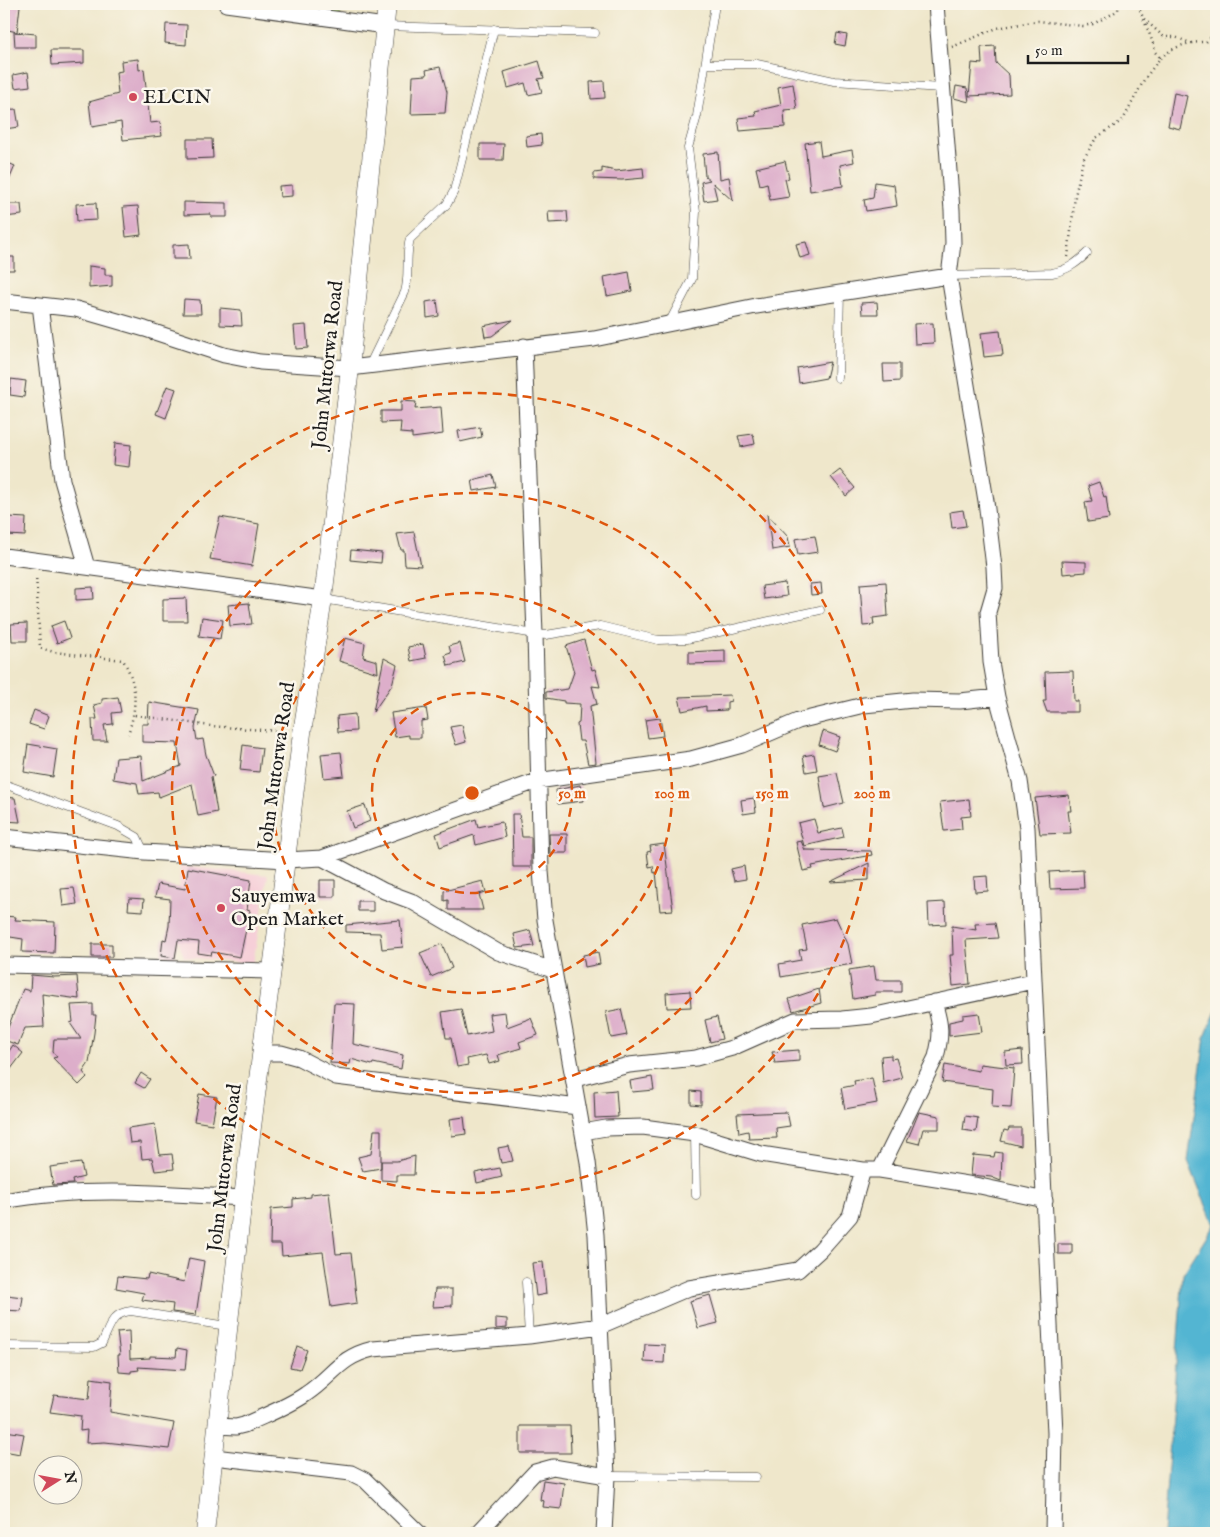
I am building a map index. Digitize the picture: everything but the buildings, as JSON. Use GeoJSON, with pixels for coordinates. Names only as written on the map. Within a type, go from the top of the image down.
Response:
{"type":"FeatureCollection","features":[{"type":"Feature","properties":{"kind":"street"},"geometry":{"type":"LineString","coordinates":[[226,4],[385,26]]}},
{"type":"Feature","properties":{"kind":"street","name":"John Mutorwa Road"},"geometry":{"type":"LineString","coordinates":[[205,1533],[226,1326],[302,733],[323,599],[350,368],[387,4]]}},
{"type":"Feature","properties":{"kind":"street"},"geometry":{"type":"LineString","coordinates":[[936,4],[941,88],[948,142],[952,218],[953,243],[948,276],[986,501],[994,567],[995,588],[988,612],[988,634],[997,697],[1020,781],[1027,828],[1055,1433],[1053,1533]]}},
{"type":"Feature","properties":{"kind":"street"},"geometry":{"type":"LineString","coordinates":[[4,301],[76,309],[224,355],[260,362],[350,368],[594,339],[840,292],[948,276]]}},
{"type":"Feature","properties":{"kind":"street"},"geometry":{"type":"LineString","coordinates":[[40,304],[62,480],[87,567]]}},
{"type":"Feature","properties":{"kind":"street"},"geometry":{"type":"LineString","coordinates":[[524,346],[535,634],[537,781],[544,910],[575,1079],[596,1235],[607,1476],[604,1533]]}},
{"type":"Feature","properties":{"kind":"street"},"geometry":{"type":"LineString","coordinates":[[4,556],[323,599]]}},
{"type":"Feature","properties":{"kind":"street"},"geometry":{"type":"LineString","coordinates":[[4,837],[144,852],[286,860],[322,858],[537,781],[691,759],[742,745],[798,722],[864,705],[913,700],[960,701],[997,697]]}},
{"type":"Feature","properties":{"kind":"street"},"geometry":{"type":"LineString","coordinates":[[322,858],[384,891],[411,901],[498,952],[554,970]]}},
{"type":"Feature","properties":{"kind":"street"},"geometry":{"type":"LineString","coordinates":[[4,965],[272,971]]}},
{"type":"Feature","properties":{"kind":"street"},"geometry":{"type":"LineString","coordinates":[[575,1079],[628,1066],[696,1058],[732,1048],[795,1020],[871,1016],[1033,981]]}},
{"type":"Feature","properties":{"kind":"street"},"geometry":{"type":"LineString","coordinates":[[880,1170],[936,1057],[941,1032],[934,1002]]}},
{"type":"Feature","properties":{"kind":"street"},"geometry":{"type":"LineString","coordinates":[[262,1053],[282,1052],[299,1058],[336,1077],[578,1107]]}},
{"type":"Feature","properties":{"kind":"street"},"geometry":{"type":"LineString","coordinates":[[583,1132],[606,1128],[643,1127],[695,1134],[761,1154],[980,1186],[1045,1200]]}},
{"type":"Feature","properties":{"kind":"street"},"geometry":{"type":"LineString","coordinates":[[217,1426],[236,1428],[244,1426],[295,1400],[316,1387],[346,1359],[356,1354],[373,1350],[529,1336],[600,1326],[688,1288],[789,1272],[805,1266],[850,1216],[863,1170]]}},
{"type":"Feature","properties":{"kind":"street"},"geometry":{"type":"LineString","coordinates":[[4,1201],[38,1195],[147,1192],[243,1198]]}},
{"type":"Feature","properties":{"kind":"street"},"geometry":{"type":"LineString","coordinates":[[214,1457],[350,1473],[365,1480],[419,1533]]}},
{"type":"Feature","properties":{"kind":"street"},"geometry":{"type":"LineString","coordinates":[[478,1533],[535,1472],[553,1467],[607,1476]]}},
{"type":"Feature","properties":{"kind":"lane"},"geometry":{"type":"LineString","coordinates":[[668,325],[692,279],[696,212],[688,148],[697,116],[715,4]]}},
{"type":"Feature","properties":{"kind":"lane"},"geometry":{"type":"LineString","coordinates":[[385,26],[595,33]]}},
{"type":"Feature","properties":{"kind":"lane"},"geometry":{"type":"LineString","coordinates":[[369,366],[409,280],[408,246],[410,239],[447,204],[454,191],[494,29]]}},
{"type":"Feature","properties":{"kind":"lane"},"geometry":{"type":"LineString","coordinates":[[706,64],[757,64],[834,81],[941,88]]}},
{"type":"Feature","properties":{"kind":"lane"},"geometry":{"type":"LineString","coordinates":[[948,276],[1052,273],[1066,270],[1086,253]]}},
{"type":"Feature","properties":{"kind":"lane"},"geometry":{"type":"LineString","coordinates":[[838,378],[840,292]]}},
{"type":"Feature","properties":{"kind":"lane"},"geometry":{"type":"LineString","coordinates":[[323,599],[535,634],[546,635],[600,626],[658,640],[687,639],[820,610]]}},
{"type":"Feature","properties":{"kind":"lane"},"geometry":{"type":"LineString","coordinates":[[7,784],[118,826],[137,837],[144,852]]}},
{"type":"Feature","properties":{"kind":"lane"},"geometry":{"type":"LineString","coordinates":[[695,1134],[696,1195]]}},
{"type":"Feature","properties":{"kind":"lane"},"geometry":{"type":"LineString","coordinates":[[526,1282],[529,1336]]}},
{"type":"Feature","properties":{"kind":"lane"},"geometry":{"type":"LineString","coordinates":[[4,1346],[94,1347],[102,1343],[113,1317],[122,1312],[131,1311],[226,1326]]}},
{"type":"Feature","properties":{"kind":"lane"},"geometry":{"type":"LineString","coordinates":[[607,1476],[756,1477]]}},
{"type":"Feature","properties":{"kind":"path"},"geometry":{"type":"LineString","coordinates":[[939,52],[997,28],[1038,22],[1082,26],[1093,24],[1118,10],[1119,4]]}},
{"type":"Feature","properties":{"kind":"path"},"geometry":{"type":"LineString","coordinates":[[1138,4],[1149,38],[1160,58]]}},
{"type":"Feature","properties":{"kind":"path"},"geometry":{"type":"LineString","coordinates":[[1143,19],[1164,37],[1175,37],[1189,42]]}},
{"type":"Feature","properties":{"kind":"path"},"geometry":{"type":"LineString","coordinates":[[1066,270],[1075,196],[1083,160],[1096,138],[1123,120],[1144,80],[1160,58],[1172,48],[1189,42],[1206,42],[1216,32]]}},
{"type":"Feature","properties":{"kind":"path"},"geometry":{"type":"LineString","coordinates":[[35,560],[40,648],[54,652],[123,660],[131,674],[134,715],[128,734]]}},
{"type":"Feature","properties":{"kind":"path"},"geometry":{"type":"LineString","coordinates":[[134,715],[211,726],[302,733]]}},
{"type":"Feature","properties":{"kind":"shaded area","name":"Sauyemwa Open Market"},"geometry":{"type":"Polygon","coordinates":[[[180,866],[268,875],[253,964],[184,957],[178,940],[180,866]]]}},
{"type":"Feature","properties":{"kind":"green space"},"geometry":{"type":"Polygon","coordinates":[[[226,4],[342,4],[340,20],[226,4]]]}},
{"type":"Feature","properties":{"kind":"water"},"geometry":{"type":"Polygon","coordinates":[[[1216,1011],[1216,1533],[1163,1533],[1183,1274],[1214,1225],[1188,1161],[1205,1037],[1216,1011]]]}},
{"type":"Feature","properties":{"kind":"place","name":"ELCIN"},"geometry":{"type":"Point","coordinates":[133,97]}},
{"type":"Feature","properties":{"kind":"place","name":"Sauyemwa Open Market"},"geometry":{"type":"Point","coordinates":[221,908]}}]}
